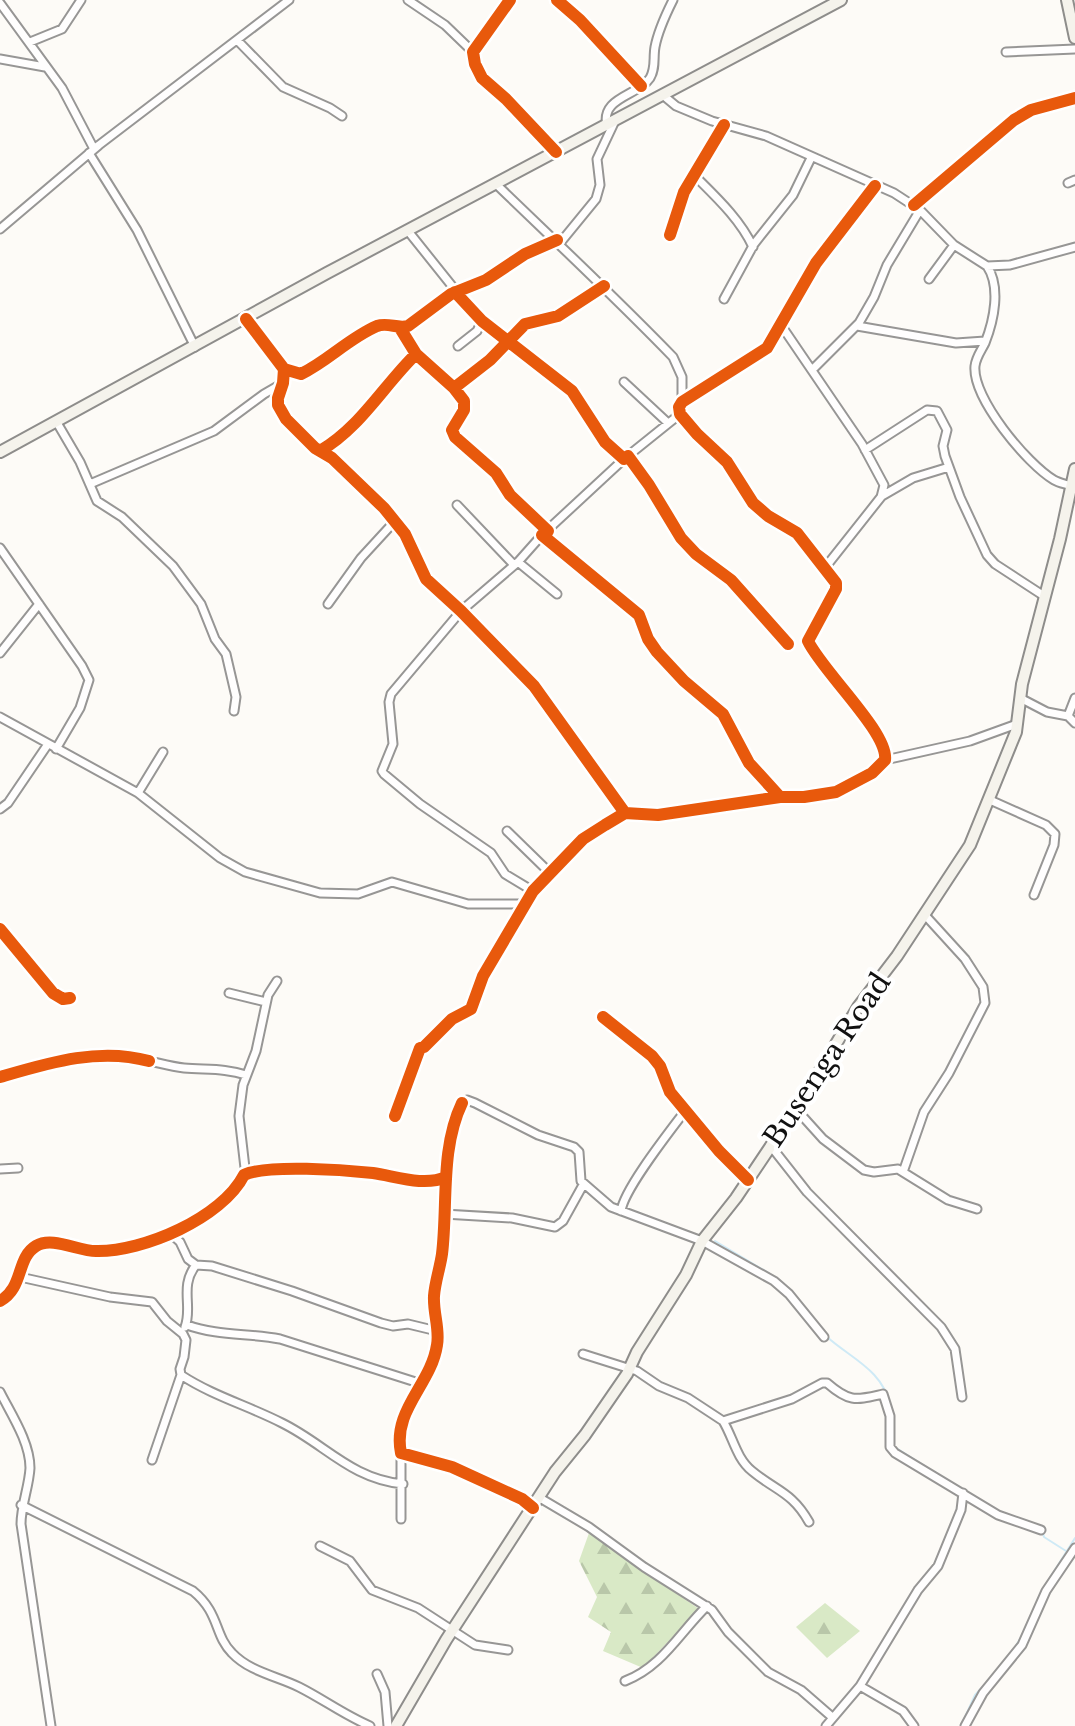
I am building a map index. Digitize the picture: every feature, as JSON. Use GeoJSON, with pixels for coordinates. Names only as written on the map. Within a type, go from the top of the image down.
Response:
{"type":"FeatureCollection","features":[{"type":"Feature","properties":{"kind":"street"},"geometry":{"type":"LineString","coordinates":[[30,42],[62,29],[81,0]]}},
{"type":"Feature","properties":{"kind":"street"},"geometry":{"type":"LineString","coordinates":[[2,224],[289,0]]}},
{"type":"Feature","properties":{"kind":"street"},"geometry":{"type":"LineString","coordinates":[[408,0],[445,25],[473,52],[482,78],[556,152]]}},
{"type":"Feature","properties":{"kind":"street"},"geometry":{"type":"LineString","coordinates":[[473,52],[510,0]]}},
{"type":"Feature","properties":{"kind":"street"},"geometry":{"type":"LineString","coordinates":[[557,0],[580,20],[641,86]]}},
{"type":"Feature","properties":{"kind":"street"},"geometry":{"type":"LineString","coordinates":[[246,319],[284,369],[301,374],[376,327],[383,324],[400,328],[408,326],[455,292],[486,280],[525,254],[558,242],[596,199],[600,185],[597,159],[610,124],[606,113],[652,74],[654,49],[673,0]]}},
{"type":"Feature","properties":{"kind":"street"},"geometry":{"type":"LineString","coordinates":[[0,452],[139,374],[195,347],[841,0]]}},
{"type":"Feature","properties":{"kind":"street"},"geometry":{"type":"LineString","coordinates":[[1067,0],[1075,38]]}},
{"type":"Feature","properties":{"kind":"street"},"geometry":{"type":"LineString","coordinates":[[0,3],[74,107],[92,151],[131,218],[195,347]]}},
{"type":"Feature","properties":{"kind":"street"},"geometry":{"type":"LineString","coordinates":[[238,41],[288,90],[342,116]]}},
{"type":"Feature","properties":{"kind":"street"},"geometry":{"type":"LineString","coordinates":[[1006,52],[1075,49]]}},
{"type":"Feature","properties":{"kind":"street"},"geometry":{"type":"LineString","coordinates":[[0,59],[45,67]]}},
{"type":"Feature","properties":{"kind":"street"},"geometry":{"type":"LineString","coordinates":[[664,96],[676,106],[724,125],[766,136],[886,189],[917,207],[954,245],[987,266],[994,280],[996,295],[975,370],[987,401],[1007,433],[1051,478],[1071,486]]}},
{"type":"Feature","properties":{"kind":"street"},"geometry":{"type":"LineString","coordinates":[[813,369],[857,326],[917,207],[1014,120],[1031,110],[1075,98]]}},
{"type":"Feature","properties":{"kind":"street"},"geometry":{"type":"LineString","coordinates":[[670,235],[684,192],[724,125]]}},
{"type":"Feature","properties":{"kind":"street"},"geometry":{"type":"LineString","coordinates":[[724,299],[753,247],[787,204],[811,158]]}},
{"type":"Feature","properties":{"kind":"street"},"geometry":{"type":"LineString","coordinates":[[694,175],[733,216],[753,247]]}},
{"type":"Feature","properties":{"kind":"street"},"geometry":{"type":"LineString","coordinates":[[496,184],[604,286],[673,357],[682,377],[682,402]]}},
{"type":"Feature","properties":{"kind":"street"},"geometry":{"type":"LineString","coordinates":[[875,186],[816,263],[762,352],[719,377],[679,407],[680,414],[727,462],[753,503],[797,533],[836,583],[836,589],[808,641],[820,662],[883,743],[885,760]]}},
{"type":"Feature","properties":{"kind":"street"},"geometry":{"type":"LineString","coordinates":[[408,231],[455,292],[482,321],[572,391],[605,442],[626,458],[649,485],[681,538],[696,554],[731,580],[788,644]]}},
{"type":"Feature","properties":{"kind":"street"},"geometry":{"type":"LineString","coordinates":[[929,279],[954,245]]}},
{"type":"Feature","properties":{"kind":"street"},"geometry":{"type":"LineString","coordinates":[[987,266],[1010,265],[1075,247]]}},
{"type":"Feature","properties":{"kind":"street"},"geometry":{"type":"LineString","coordinates":[[454,388],[528,322],[558,316],[604,286]]}},
{"type":"Feature","properties":{"kind":"street"},"geometry":{"type":"LineString","coordinates":[[458,346],[477,331],[482,321]]}},
{"type":"Feature","properties":{"kind":"street"},"geometry":{"type":"LineString","coordinates":[[781,325],[865,450],[884,485],[881,497]]}},
{"type":"Feature","properties":{"kind":"street"},"geometry":{"type":"LineString","coordinates":[[857,326],[956,343],[985,341]]}},
{"type":"Feature","properties":{"kind":"street"},"geometry":{"type":"LineString","coordinates":[[400,328],[416,354],[454,388],[465,405],[452,434],[496,473],[510,495],[545,533],[639,615],[648,639],[657,652],[684,681],[723,714],[749,763],[780,797]]}},
{"type":"Feature","properties":{"kind":"street"},"geometry":{"type":"LineString","coordinates":[[320,451],[360,418],[416,354]]}},
{"type":"Feature","properties":{"kind":"street"},"geometry":{"type":"LineString","coordinates":[[284,369],[278,405],[296,430],[332,458],[395,521],[405,534],[426,579],[522,672],[551,706],[577,749],[625,813]]}},
{"type":"Feature","properties":{"kind":"street"},"geometry":{"type":"LineString","coordinates":[[624,382],[668,423]]}},
{"type":"Feature","properties":{"kind":"street"},"geometry":{"type":"LineString","coordinates":[[90,484],[214,431],[283,383]]}},
{"type":"Feature","properties":{"kind":"street"},"geometry":{"type":"LineString","coordinates":[[865,450],[916,416],[934,410],[945,423],[948,435],[943,446],[949,467],[987,555],[995,564],[1044,596]]}},
{"type":"Feature","properties":{"kind":"street"},"geometry":{"type":"LineString","coordinates":[[533,891],[505,874],[491,853],[399,789],[382,771],[393,744],[391,694],[461,611],[626,458],[680,414]]}},
{"type":"Feature","properties":{"kind":"street"},"geometry":{"type":"LineString","coordinates":[[56,421],[97,501],[122,517],[173,566],[201,604],[215,639],[226,654],[236,697],[234,711]]}},
{"type":"Feature","properties":{"kind":"street"},"geometry":{"type":"LineString","coordinates":[[824,569],[881,497],[913,478],[949,467]]}},
{"type":"Feature","properties":{"kind":"street","name":"Busenga Road"},"geometry":{"type":"LineString","coordinates":[[396,1726],[453,1630],[629,1369],[686,1275],[702,1241],[748,1180],[858,1007],[897,956],[970,845],[1017,724],[1022,684],[1075,469]]}},
{"type":"Feature","properties":{"kind":"street"},"geometry":{"type":"LineString","coordinates":[[457,505],[516,563],[557,594]]}},
{"type":"Feature","properties":{"kind":"street"},"geometry":{"type":"LineString","coordinates":[[328,604],[365,553],[395,521]]}},
{"type":"Feature","properties":{"kind":"street"},"geometry":{"type":"LineString","coordinates":[[0,548],[89,680],[80,708],[8,803],[0,809]]}},
{"type":"Feature","properties":{"kind":"street"},"geometry":{"type":"LineString","coordinates":[[0,653],[39,604]]}},
{"type":"Feature","properties":{"kind":"street"},"geometry":{"type":"LineString","coordinates":[[1068,716],[1075,698]]}},
{"type":"Feature","properties":{"kind":"street"},"geometry":{"type":"LineString","coordinates":[[1022,699],[1047,712],[1068,716],[1075,723]]}},
{"type":"Feature","properties":{"kind":"street"},"geometry":{"type":"LineString","coordinates":[[0,717],[138,793],[234,866],[316,893],[358,894],[392,882],[468,904],[524,904]]}},
{"type":"Feature","properties":{"kind":"street"},"geometry":{"type":"LineString","coordinates":[[395,1116],[420,1048],[457,1014],[471,1009],[483,976],[524,904],[549,872],[583,839],[625,813],[658,815],[836,792],[872,773],[885,760],[970,741],[1017,724]]}},
{"type":"Feature","properties":{"kind":"street"},"geometry":{"type":"LineString","coordinates":[[138,793],[163,752]]}},
{"type":"Feature","properties":{"kind":"street"},"geometry":{"type":"LineString","coordinates":[[990,800],[1046,825],[1055,834],[1054,845],[1034,895]]}},
{"type":"Feature","properties":{"kind":"street"},"geometry":{"type":"LineString","coordinates":[[507,831],[549,872]]}},
{"type":"Feature","properties":{"kind":"street"},"geometry":{"type":"LineString","coordinates":[[903,1172],[924,1112],[949,1073],[985,1003],[983,987],[965,959],[924,914]]}},
{"type":"Feature","properties":{"kind":"street"},"geometry":{"type":"LineString","coordinates":[[0,929],[53,993],[63,999],[70,998]]}},
{"type":"Feature","properties":{"kind":"street"},"geometry":{"type":"LineString","coordinates":[[244,1175],[239,1116],[246,1075],[256,1051],[266,1002],[277,981]]}},
{"type":"Feature","properties":{"kind":"street"},"geometry":{"type":"LineString","coordinates":[[229,993],[266,1002]]}},
{"type":"Feature","properties":{"kind":"street"},"geometry":{"type":"LineString","coordinates":[[603,1017],[652,1056],[660,1066],[670,1092],[719,1151],[748,1180]]}},
{"type":"Feature","properties":{"kind":"street"},"geometry":{"type":"LineString","coordinates":[[0,1077],[62,1059],[109,1056],[144,1059],[188,1069],[236,1071],[246,1075]]}},
{"type":"Feature","properties":{"kind":"street"},"geometry":{"type":"LineString","coordinates":[[401,1519],[403,1484],[399,1434],[410,1401],[422,1384],[436,1353],[434,1301],[442,1254],[444,1214],[446,1177],[460,1106],[467,1100],[538,1135],[574,1147],[579,1152],[583,1185],[563,1221],[555,1227],[512,1218],[444,1214]]}},
{"type":"Feature","properties":{"kind":"street"},"geometry":{"type":"LineString","coordinates":[[795,1108],[823,1139],[856,1165],[874,1172],[894,1168],[948,1200],[977,1209]]}},
{"type":"Feature","properties":{"kind":"street"},"geometry":{"type":"LineString","coordinates":[[621,1211],[635,1183],[685,1111]]}},
{"type":"Feature","properties":{"kind":"street"},"geometry":{"type":"LineString","coordinates":[[770,1145],[807,1192],[941,1327],[955,1349],[962,1397]]}},
{"type":"Feature","properties":{"kind":"street"},"geometry":{"type":"LineString","coordinates":[[0,1169],[18,1168]]}},
{"type":"Feature","properties":{"kind":"street"},"geometry":{"type":"LineString","coordinates":[[0,1301],[12,1293],[32,1248],[52,1243],[100,1252],[148,1242],[210,1215],[244,1175],[259,1170],[371,1173],[431,1181],[446,1177]]}},
{"type":"Feature","properties":{"kind":"street"},"geometry":{"type":"LineString","coordinates":[[583,1185],[603,1202],[702,1241],[781,1286],[824,1337]]}},
{"type":"Feature","properties":{"kind":"street"},"geometry":{"type":"LineString","coordinates":[[169,1232],[196,1265],[212,1266],[292,1291],[381,1323],[393,1326],[408,1324],[437,1331]]}},
{"type":"Feature","properties":{"kind":"street"},"geometry":{"type":"LineString","coordinates":[[187,1325],[186,1293],[189,1276],[196,1265]]}},
{"type":"Feature","properties":{"kind":"street"},"geometry":{"type":"LineString","coordinates":[[20,1277],[110,1297],[152,1302],[167,1321],[183,1334],[186,1347],[181,1375],[152,1460]]}},
{"type":"Feature","properties":{"kind":"street"},"geometry":{"type":"LineString","coordinates":[[177,1329],[187,1325],[208,1333],[280,1339],[422,1384]]}},
{"type":"Feature","properties":{"kind":"street"},"geometry":{"type":"LineString","coordinates":[[583,1354],[637,1371],[668,1392],[688,1398],[723,1421],[736,1452],[751,1470],[797,1502],[809,1522]]}},
{"type":"Feature","properties":{"kind":"street"},"geometry":{"type":"LineString","coordinates":[[181,1375],[234,1403],[283,1423],[349,1468],[403,1484]]}},
{"type":"Feature","properties":{"kind":"street"},"geometry":{"type":"LineString","coordinates":[[723,1421],[792,1399],[822,1383],[827,1383],[841,1395],[860,1400],[883,1394],[890,1416],[890,1447],[895,1453],[998,1515],[1041,1530]]}},
{"type":"Feature","properties":{"kind":"street"},"geometry":{"type":"LineString","coordinates":[[0,1392],[28,1455],[30,1467],[21,1505],[21,1524],[51,1726]]}},
{"type":"Feature","properties":{"kind":"street"},"geometry":{"type":"LineString","coordinates":[[401,1453],[452,1467],[522,1499],[533,1508]]}},
{"type":"Feature","properties":{"kind":"street"},"geometry":{"type":"LineString","coordinates":[[826,1726],[860,1686],[918,1590],[938,1566],[961,1510],[963,1493]]}},
{"type":"Feature","properties":{"kind":"street"},"geometry":{"type":"LineString","coordinates":[[540,1498],[707,1606],[745,1652],[768,1672],[801,1690],[832,1717]]}},
{"type":"Feature","properties":{"kind":"street"},"geometry":{"type":"LineString","coordinates":[[21,1505],[193,1591],[205,1601],[225,1642],[238,1658],[298,1686],[370,1726]]}},
{"type":"Feature","properties":{"kind":"street"},"geometry":{"type":"LineString","coordinates":[[320,1546],[350,1561],[372,1590],[418,1608],[475,1645],[508,1650]]}},
{"type":"Feature","properties":{"kind":"street"},"geometry":{"type":"LineString","coordinates":[[965,1726],[983,1693],[1022,1645],[1046,1591],[1075,1548]]}},
{"type":"Feature","properties":{"kind":"street"},"geometry":{"type":"LineString","coordinates":[[625,1681],[641,1674],[664,1655],[707,1606]]}},
{"type":"Feature","properties":{"kind":"street"},"geometry":{"type":"LineString","coordinates":[[377,1674],[385,1692],[388,1726]]}},
{"type":"Feature","properties":{"kind":"street"},"geometry":{"type":"LineString","coordinates":[[860,1686],[903,1711],[914,1726]]}},
{"type":"Feature","properties":{"kind":"green space"},"geometry":{"type":"Polygon","coordinates":[[[589,1533],[699,1609],[643,1668],[603,1651],[611,1632],[588,1617],[597,1597],[579,1561],[589,1533]]]}},
{"type":"Feature","properties":{"kind":"green space"},"geometry":{"type":"Polygon","coordinates":[[[825,1603],[860,1631],[827,1658],[796,1627],[825,1603]]]}},
{"type":"Feature","properties":{"kind":"waterway"},"geometry":{"type":"LineString","coordinates":[[715,1241],[770,1274],[787,1288]]}},
{"type":"Feature","properties":{"kind":"waterway"},"geometry":{"type":"LineString","coordinates":[[826,1336],[873,1374],[890,1405]]}},
{"type":"Feature","properties":{"kind":"waterway"},"geometry":{"type":"LineString","coordinates":[[893,1446],[969,1494]]}},
{"type":"Feature","properties":{"kind":"waterway"},"geometry":{"type":"LineString","coordinates":[[1043,1533],[1044,1537],[1066,1551]]}},
{"type":"Feature","properties":{"kind":"waterway"},"geometry":{"type":"LineString","coordinates":[[1048,1581],[1075,1538]]}},
{"type":"Feature","properties":{"kind":"waterway"},"geometry":{"type":"LineString","coordinates":[[1014,1649],[1023,1634]]}},
{"type":"Feature","properties":{"kind":"waterway"},"geometry":{"type":"LineString","coordinates":[[961,1726],[975,1695],[993,1676]]}},
{"type":"Feature","properties":{"kind":"cycle path"},"geometry":{"type":"LineString","coordinates":[[510,0],[473,52],[475,64],[482,78],[556,152]]}},
{"type":"Feature","properties":{"kind":"cycle path"},"geometry":{"type":"LineString","coordinates":[[557,0],[580,20],[641,86]]}},
{"type":"Feature","properties":{"kind":"cycle path"},"geometry":{"type":"LineString","coordinates":[[914,205],[1014,120],[1031,110],[1075,98]]}},
{"type":"Feature","properties":{"kind":"cycle path"},"geometry":{"type":"LineString","coordinates":[[670,235],[684,192],[724,125]]}},
{"type":"Feature","properties":{"kind":"cycle path"},"geometry":{"type":"LineString","coordinates":[[395,1116],[420,1048],[452,1019],[471,1009],[483,976],[533,891],[583,839],[625,813],[658,815],[836,792],[872,773],[885,760],[877,734],[808,641],[836,589],[836,583],[797,533],[753,503],[727,462],[697,434],[680,414],[679,407],[682,402],[767,348],[816,263],[875,186]]}},
{"type":"Feature","properties":{"kind":"cycle path"},"geometry":{"type":"LineString","coordinates":[[246,319],[284,369],[301,374],[367,331],[381,325],[408,326],[451,294],[486,280],[525,254],[557,240]]}},
{"type":"Feature","properties":{"kind":"cycle path"},"geometry":{"type":"LineString","coordinates":[[454,388],[490,360],[525,324],[558,316],[604,286]]}},
{"type":"Feature","properties":{"kind":"cycle path"},"geometry":{"type":"LineString","coordinates":[[455,292],[482,321],[572,391],[605,442],[624,459]]}},
{"type":"Feature","properties":{"kind":"cycle path"},"geometry":{"type":"LineString","coordinates":[[400,328],[416,354],[464,401],[464,410],[452,430],[455,437],[496,473],[510,495],[548,531]]}},
{"type":"Feature","properties":{"kind":"cycle path"},"geometry":{"type":"LineString","coordinates":[[320,451],[360,418],[416,354]]}},
{"type":"Feature","properties":{"kind":"cycle path"},"geometry":{"type":"LineString","coordinates":[[284,369],[278,405],[286,419],[384,508],[405,534],[426,579],[534,686],[625,813]]}},
{"type":"Feature","properties":{"kind":"cycle path"},"geometry":{"type":"LineString","coordinates":[[628,456],[681,538],[696,554],[731,580],[788,644]]}},
{"type":"Feature","properties":{"kind":"cycle path"},"geometry":{"type":"LineString","coordinates":[[542,535],[639,615],[648,639],[657,652],[684,681],[723,714],[749,763],[780,797]]}},
{"type":"Feature","properties":{"kind":"cycle path"},"geometry":{"type":"LineString","coordinates":[[0,929],[53,993],[63,999],[70,998]]}},
{"type":"Feature","properties":{"kind":"cycle path"},"geometry":{"type":"LineString","coordinates":[[603,1017],[652,1056],[660,1066],[670,1092],[719,1151],[748,1180]]}},
{"type":"Feature","properties":{"kind":"cycle path"},"geometry":{"type":"LineString","coordinates":[[0,1077],[74,1058],[111,1056],[149,1061]]}},
{"type":"Feature","properties":{"kind":"cycle path"},"geometry":{"type":"LineString","coordinates":[[462,1103],[450,1139],[448,1158],[442,1254],[434,1296],[437,1345],[428,1373],[402,1424],[401,1453],[452,1467],[522,1499],[533,1508]]}},
{"type":"Feature","properties":{"kind":"cycle path"},"geometry":{"type":"LineString","coordinates":[[0,1301],[13,1289],[25,1258],[36,1246],[57,1243],[96,1251],[115,1250],[158,1239],[179,1230],[218,1205],[244,1175],[270,1170],[326,1169],[419,1181],[446,1177]]}}]}
